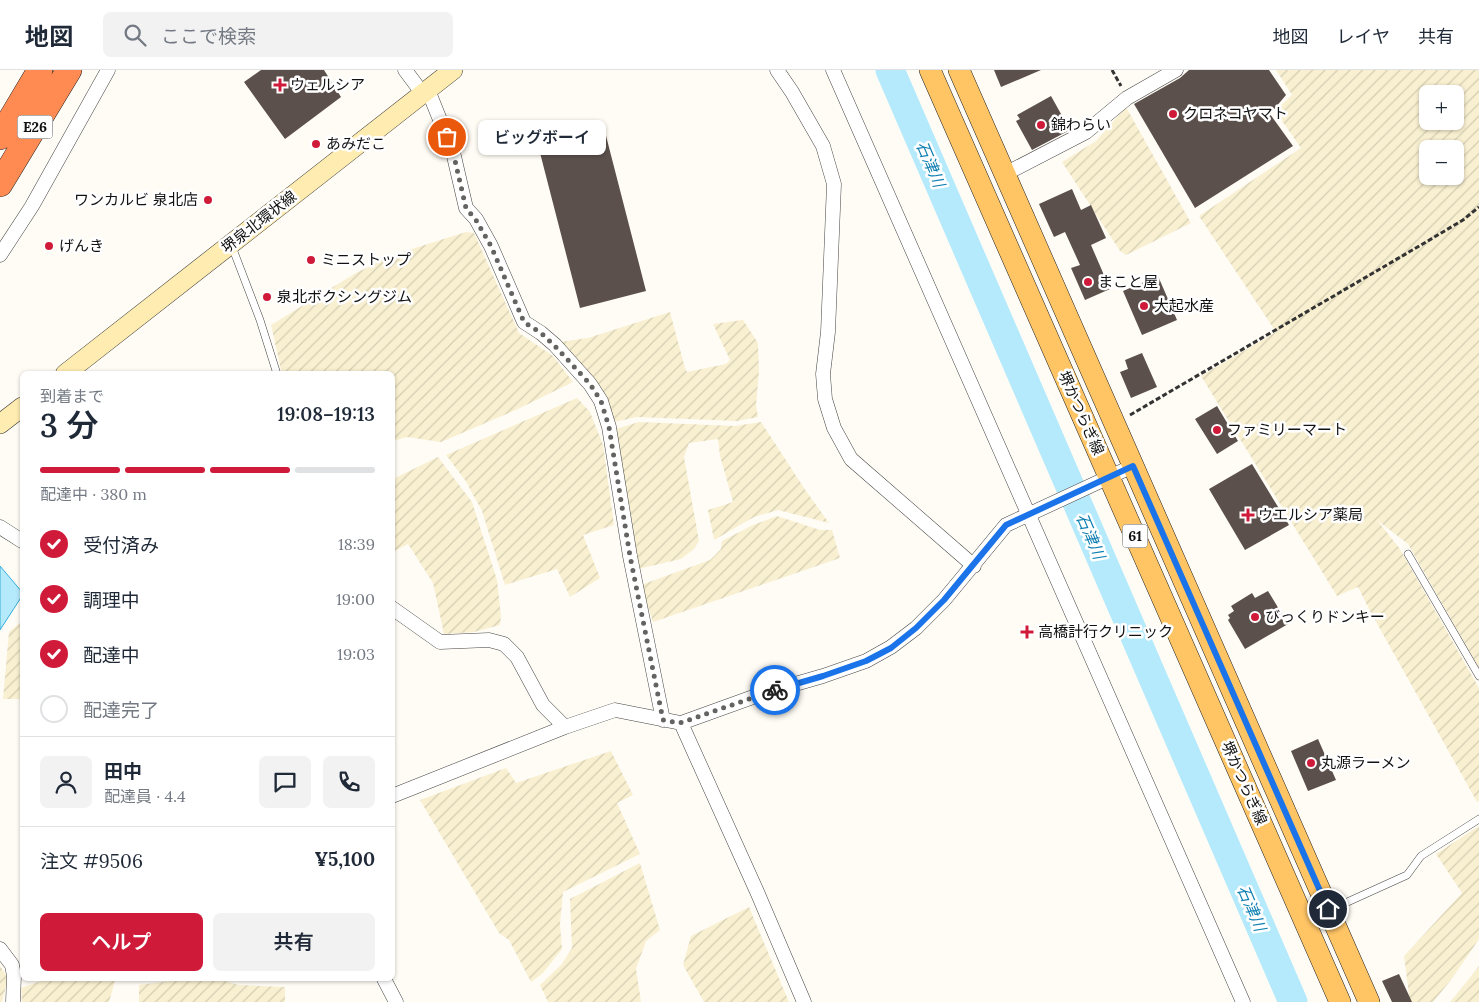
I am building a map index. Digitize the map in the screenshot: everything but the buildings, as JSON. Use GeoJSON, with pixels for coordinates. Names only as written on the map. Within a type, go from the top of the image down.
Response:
{"type":"FeatureCollection","features":[{"type":"Feature","properties":{"kind":"highway","name":"E26"},"geometry":{"type":"LineString","coordinates":[[0,137],[40,70]]}},
{"type":"Feature","properties":{"kind":"highway","name":"E26"},"geometry":{"type":"LineString","coordinates":[[0,184],[69,70]]}},
{"type":"Feature","properties":{"kind":"main road","name":"堺泉北環状線"},"geometry":{"type":"LineString","coordinates":[[68,371],[454,70]]}},
{"type":"Feature","properties":{"kind":"main road","name":"堺かつらぎ線"},"geometry":{"type":"LineString","coordinates":[[930,70],[1100,481],[1340,1002]]}},
{"type":"Feature","properties":{"kind":"main road","name":"堺かつらぎ線"},"geometry":{"type":"LineString","coordinates":[[959,70],[1369,1002]]}},
{"type":"Feature","properties":{"kind":"main road"},"geometry":{"type":"LineString","coordinates":[[0,424],[20,408]]}},
{"type":"Feature","properties":{"kind":"street"},"geometry":{"type":"LineString","coordinates":[[0,255],[32,206],[108,70]]}},
{"type":"Feature","properties":{"kind":"street"},"geometry":{"type":"LineString","coordinates":[[404,70],[426,92],[453,152],[466,208],[476,220],[491,246],[524,322],[541,333],[554,345],[590,384],[601,401],[609,427],[630,556],[663,720]]}},
{"type":"Feature","properties":{"kind":"street"},"geometry":{"type":"LineString","coordinates":[[777,70],[823,146],[834,184],[828,332],[823,374],[825,400],[834,428],[851,458],[974,566]]}},
{"type":"Feature","properties":{"kind":"street"},"geometry":{"type":"LineString","coordinates":[[833,70],[1243,1002]]}},
{"type":"Feature","properties":{"kind":"street"},"geometry":{"type":"LineString","coordinates":[[1005,174],[1086,132],[1127,98],[1176,70]]}},
{"type":"Feature","properties":{"kind":"street"},"geometry":{"type":"LineString","coordinates":[[395,795],[565,727],[615,710],[680,723],[764,693],[866,661],[891,648],[916,628],[974,566],[1006,525],[1133,466]]}},
{"type":"Feature","properties":{"kind":"street"},"geometry":{"type":"LineString","coordinates":[[0,527],[20,540]]}},
{"type":"Feature","properties":{"kind":"street"},"geometry":{"type":"LineString","coordinates":[[395,610],[440,642],[489,640],[504,644],[516,657],[542,705],[565,727]]}},
{"type":"Feature","properties":{"kind":"street"},"geometry":{"type":"LineString","coordinates":[[680,723],[758,894],[804,1002]]}},
{"type":"Feature","properties":{"kind":"street"},"geometry":{"type":"LineString","coordinates":[[0,949],[12,965],[14,976],[13,1002]]}},
{"type":"Feature","properties":{"kind":"street"},"geometry":{"type":"LineString","coordinates":[[385,981],[396,1002]]}},
{"type":"Feature","properties":{"kind":"lane"},"geometry":{"type":"LineString","coordinates":[[231,244],[260,320],[276,371]]}},
{"type":"Feature","properties":{"kind":"lane"},"geometry":{"type":"LineString","coordinates":[[1408,554],[1479,676]]}},
{"type":"Feature","properties":{"kind":"lane"},"geometry":{"type":"LineString","coordinates":[[1328,909],[1407,875],[1421,856],[1479,819]]}},
{"type":"Feature","properties":{"kind":"path"},"geometry":{"type":"LineString","coordinates":[[1114,423],[1421,245],[1463,220],[1479,207]]}},
{"type":"Feature","properties":{"kind":"shaded area"},"geometry":{"type":"Polygon","coordinates":[[[1276,70],[1479,70],[1479,668],[1408,544],[1377,520],[1400,549],[1479,688],[1479,801],[1477,802],[1358,587],[1337,596],[1201,376],[1276,332],[1199,216],[1301,148],[1275,111],[1292,95],[1276,70]]]}},
{"type":"Feature","properties":{"kind":"shaded area"},"geometry":{"type":"Polygon","coordinates":[[[1126,107],[1191,223],[1126,255],[1120,251],[1062,162],[1096,141],[1126,107]]]}},
{"type":"Feature","properties":{"kind":"shaded area"},"geometry":{"type":"Polygon","coordinates":[[[466,232],[474,233],[519,333],[553,356],[573,382],[518,409],[441,442],[407,437],[395,440],[395,371],[281,371],[271,325],[356,273],[393,255],[466,232]]]}},
{"type":"Feature","properties":{"kind":"shaded area"},"geometry":{"type":"Polygon","coordinates":[[[670,312],[687,372],[726,364],[730,360],[713,324],[743,320],[758,343],[759,371],[756,405],[758,417],[737,421],[637,417],[614,422],[560,342],[588,338],[670,312]]]}},
{"type":"Feature","properties":{"kind":"shaded area"},"geometry":{"type":"Polygon","coordinates":[[[577,398],[590,412],[603,445],[614,525],[583,535],[600,578],[570,597],[557,569],[505,585],[482,511],[465,480],[446,455],[577,398]]]}},
{"type":"Feature","properties":{"kind":"shaded area"},"geometry":{"type":"Polygon","coordinates":[[[639,422],[735,426],[761,422],[829,523],[778,510],[754,517],[714,540],[708,510],[733,502],[720,456],[718,439],[689,443],[684,457],[699,541],[694,549],[681,559],[638,569],[616,429],[639,422]]]}},
{"type":"Feature","properties":{"kind":"shaded area"},"geometry":{"type":"Polygon","coordinates":[[[438,457],[472,502],[497,580],[501,616],[500,625],[474,632],[444,634],[433,583],[408,544],[395,551],[395,478],[438,457]]]}},
{"type":"Feature","properties":{"kind":"shaded area"},"geometry":{"type":"Polygon","coordinates":[[[777,516],[820,530],[832,530],[840,558],[653,622],[641,585],[710,560],[721,549],[722,541],[753,525],[777,516]]]}},
{"type":"Feature","properties":{"kind":"shaded area"},"geometry":{"type":"Polygon","coordinates":[[[20,623],[20,699],[3,699],[9,632],[20,623]]]}},
{"type":"Feature","properties":{"kind":"shaded area"},"geometry":{"type":"Polygon","coordinates":[[[611,751],[633,795],[617,803],[640,854],[563,892],[560,924],[562,949],[543,973],[531,982],[509,940],[499,933],[420,800],[506,768],[516,783],[611,751]]]}},
{"type":"Feature","properties":{"kind":"shaded area"},"geometry":{"type":"Polygon","coordinates":[[[1479,826],[1479,939],[1451,980],[1433,1002],[1410,1002],[1404,956],[1462,893],[1436,854],[1479,826]]]}},
{"type":"Feature","properties":{"kind":"shaded area"},"geometry":{"type":"Polygon","coordinates":[[[640,863],[660,930],[646,941],[636,969],[641,1002],[548,1002],[540,985],[561,965],[572,948],[570,899],[640,863]]]}},
{"type":"Feature","properties":{"kind":"shaded area"},"geometry":{"type":"Polygon","coordinates":[[[749,907],[789,1002],[704,1002],[683,965],[691,936],[749,907]]]}},
{"type":"Feature","properties":{"kind":"shaded area"},"geometry":{"type":"Polygon","coordinates":[[[0,966],[6,975],[7,982],[2,1002],[0,1002],[0,966]]]}},
{"type":"Feature","properties":{"kind":"shaded area"},"geometry":{"type":"Polygon","coordinates":[[[1479,966],[1479,1002],[1450,1002],[1476,970],[1479,966]]]}},
{"type":"Feature","properties":{"kind":"shaded area"},"geometry":{"type":"Polygon","coordinates":[[[41,981],[115,981],[109,1002],[22,1002],[21,988],[41,981]]]}},
{"type":"Feature","properties":{"kind":"shaded area"},"geometry":{"type":"Polygon","coordinates":[[[170,981],[225,981],[238,985],[285,987],[285,1002],[139,1002],[139,985],[170,981]]]}},
{"type":"Feature","properties":{"kind":"water"},"geometry":{"type":"Polygon","coordinates":[[[0,566],[20,590],[20,599],[0,630],[0,566]]]}},
{"type":"Feature","properties":{"kind":"waterway","name":"石津川"},"geometry":{"type":"LineString","coordinates":[[890,70],[1293,1002]]}},
{"type":"Feature","properties":{"kind":"way so far"},"geometry":{"type":"LineString","coordinates":[[447,137],[453,152],[466,208],[476,220],[491,246],[524,322],[541,333],[554,345],[590,384],[601,401],[609,427],[630,556],[663,720],[680,723],[775,690]]}},
{"type":"Feature","properties":{"kind":"place","name":"ウェルシア"},"geometry":{"type":"Point","coordinates":[280,85]}},
{"type":"Feature","properties":{"kind":"place","name":"クロネコヤマト"},"geometry":{"type":"Point","coordinates":[1173,114]}},
{"type":"Feature","properties":{"kind":"place","name":"錦わらい"},"geometry":{"type":"Point","coordinates":[1041,125]}},
{"type":"Feature","properties":{"kind":"place","name":"ビッグボーイ"},"geometry":{"type":"Point","coordinates":[447,137]}},
{"type":"Feature","properties":{"kind":"place","name":"あみだこ"},"geometry":{"type":"Point","coordinates":[316,144]}},
{"type":"Feature","properties":{"kind":"place","name":"ワンカルビ 泉北店"},"geometry":{"type":"Point","coordinates":[208,200]}},
{"type":"Feature","properties":{"kind":"place","name":"げんき"},"geometry":{"type":"Point","coordinates":[49,246]}},
{"type":"Feature","properties":{"kind":"place","name":"ミニストップ"},"geometry":{"type":"Point","coordinates":[311,260]}},
{"type":"Feature","properties":{"kind":"place","name":"まこと屋"},"geometry":{"type":"Point","coordinates":[1088,282]}},
{"type":"Feature","properties":{"kind":"place","name":"泉北ボクシングジム"},"geometry":{"type":"Point","coordinates":[267,297]}},
{"type":"Feature","properties":{"kind":"place","name":"大起水産"},"geometry":{"type":"Point","coordinates":[1144,306]}},
{"type":"Feature","properties":{"kind":"place","name":"ファミリーマート"},"geometry":{"type":"Point","coordinates":[1217,430]}},
{"type":"Feature","properties":{"kind":"place","name":"ウエルシア薬局"},"geometry":{"type":"Point","coordinates":[1248,515]}},
{"type":"Feature","properties":{"kind":"place","name":"びっくりドンキー"},"geometry":{"type":"Point","coordinates":[1255,617]}},
{"type":"Feature","properties":{"kind":"place","name":"高橋計行クリニック"},"geometry":{"type":"Point","coordinates":[1027,632]}},
{"type":"Feature","properties":{"kind":"place","name":"丸源ラーメン"},"geometry":{"type":"Point","coordinates":[1311,763]}},
{"type":"Feature","properties":{"kind":"route"},"geometry":{"type":"LineString","coordinates":[[775,690],[866,661],[891,648],[916,628],[944,600],[1006,525],[1133,466],[1328,909]]}}]}
